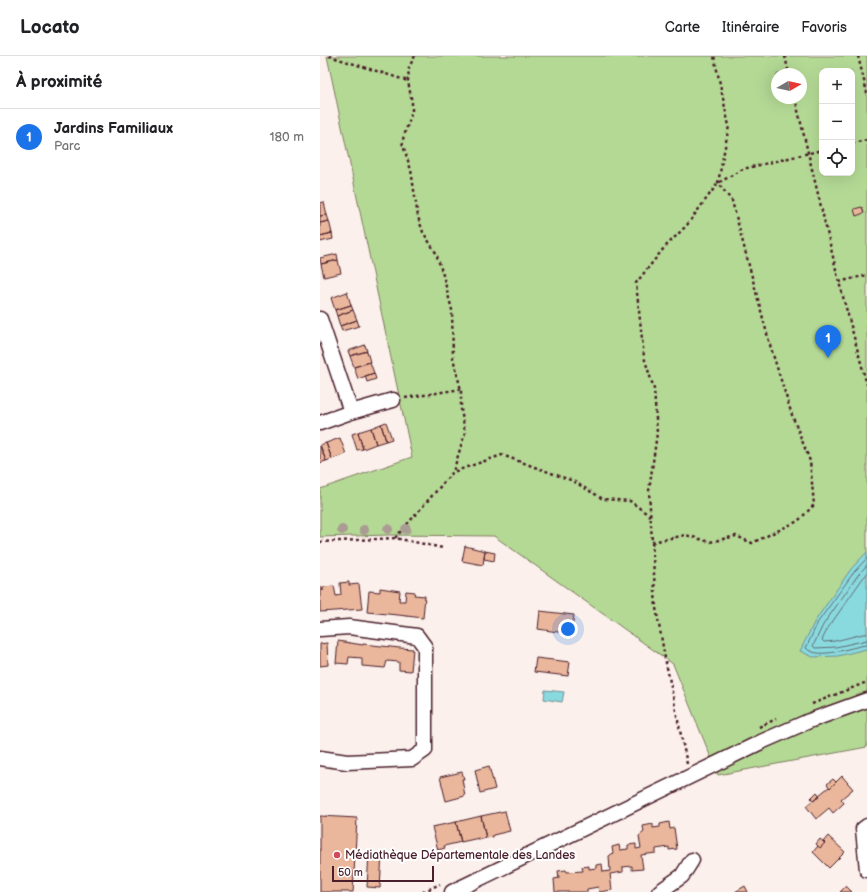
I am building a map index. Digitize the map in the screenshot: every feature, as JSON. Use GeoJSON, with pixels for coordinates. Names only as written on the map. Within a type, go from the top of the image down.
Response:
{"type":"FeatureCollection","features":[{"type":"Feature","properties":{"kind":"street"},"geometry":{"type":"LineString","coordinates":[[320,319],[351,412]]}},
{"type":"Feature","properties":{"kind":"street"},"geometry":{"type":"LineString","coordinates":[[320,423],[393,400]]}},
{"type":"Feature","properties":{"kind":"street"},"geometry":{"type":"LineString","coordinates":[[320,629],[349,627],[417,636],[425,647],[425,750],[412,759],[347,762],[320,758]]}},
{"type":"Feature","properties":{"kind":"street"},"geometry":{"type":"LineString","coordinates":[[452,892],[761,742],[809,721],[867,700]]}},
{"type":"Feature","properties":{"kind":"street"},"geometry":{"type":"LineString","coordinates":[[867,826],[864,829],[867,870]]}},
{"type":"Feature","properties":{"kind":"street"},"geometry":{"type":"LineString","coordinates":[[659,892],[682,876],[692,860]]}},
{"type":"Feature","properties":{"kind":"path"},"geometry":{"type":"LineString","coordinates":[[329,56],[408,81]]}},
{"type":"Feature","properties":{"kind":"path"},"geometry":{"type":"LineString","coordinates":[[395,538],[453,472],[465,433],[461,389],[453,358],[452,310],[436,253],[423,232],[418,217],[411,170],[402,142],[412,112],[408,81],[409,67],[416,56]]}},
{"type":"Feature","properties":{"kind":"path"},"geometry":{"type":"LineString","coordinates":[[652,542],[686,534],[710,542],[736,536],[752,543],[798,521],[814,505],[810,462],[792,415],[770,345],[732,201],[718,183],[730,126],[714,56]]}},
{"type":"Feature","properties":{"kind":"path"},"geometry":{"type":"LineString","coordinates":[[785,56],[788,68]]}},
{"type":"Feature","properties":{"kind":"path"},"geometry":{"type":"LineString","coordinates":[[858,56],[867,93]]}},
{"type":"Feature","properties":{"kind":"path"},"geometry":{"type":"LineString","coordinates":[[796,104],[839,282],[867,385]]}},
{"type":"Feature","properties":{"kind":"path"},"geometry":{"type":"LineString","coordinates":[[855,142],[867,140]]}},
{"type":"Feature","properties":{"kind":"path"},"geometry":{"type":"LineString","coordinates":[[687,766],[656,608],[649,491],[657,433],[654,389],[644,357],[636,283],[664,248],[687,225],[718,183],[743,168],[819,151]]}},
{"type":"Feature","properties":{"kind":"path"},"geometry":{"type":"LineString","coordinates":[[839,282],[867,275]]}},
{"type":"Feature","properties":{"kind":"path"},"geometry":{"type":"LineString","coordinates":[[393,400],[461,389]]}},
{"type":"Feature","properties":{"kind":"path"},"geometry":{"type":"LineString","coordinates":[[453,472],[502,455],[574,481],[603,499],[630,501],[650,516]]}},
{"type":"Feature","properties":{"kind":"path"},"geometry":{"type":"LineString","coordinates":[[320,542],[395,538],[443,548]]}},
{"type":"Feature","properties":{"kind":"green space"},"geometry":{"type":"Polygon","coordinates":[[[327,56],[867,56],[867,747],[718,775],[673,664],[494,536],[389,535],[320,537],[320,489],[412,457],[327,56]]]}},
{"type":"Feature","properties":{"kind":"water"},"geometry":{"type":"Polygon","coordinates":[[[867,552],[867,648],[838,656],[813,657],[800,651],[815,621],[851,569],[867,552]]]}},
{"type":"Feature","properties":{"kind":"water"},"geometry":{"type":"Polygon","coordinates":[[[545,690],[564,692],[562,702],[544,699],[545,690]]]}},
{"type":"Feature","properties":{"kind":"building"},"geometry":{"type":"Polygon","coordinates":[[[324,202],[327,215],[320,216],[320,203],[324,202]]]}},
{"type":"Feature","properties":{"kind":"building"},"geometry":{"type":"Polygon","coordinates":[[[862,207],[864,213],[856,216],[854,209],[862,207]]]}},
{"type":"Feature","properties":{"kind":"building"},"geometry":{"type":"Polygon","coordinates":[[[327,215],[329,221],[320,223],[320,216],[327,215]]]}},
{"type":"Feature","properties":{"kind":"building"},"geometry":{"type":"Polygon","coordinates":[[[329,221],[332,233],[320,236],[320,223],[329,221]]]}},
{"type":"Feature","properties":{"kind":"building"},"geometry":{"type":"Polygon","coordinates":[[[332,233],[333,239],[320,242],[320,236],[332,233]]]}},
{"type":"Feature","properties":{"kind":"building"},"geometry":{"type":"Polygon","coordinates":[[[337,254],[338,260],[321,264],[320,258],[337,254]]]}},
{"type":"Feature","properties":{"kind":"building"},"geometry":{"type":"Polygon","coordinates":[[[338,260],[341,273],[324,277],[321,264],[338,260]]]}},
{"type":"Feature","properties":{"kind":"building"},"geometry":{"type":"Polygon","coordinates":[[[347,292],[351,305],[335,310],[331,298],[347,292]]]}},
{"type":"Feature","properties":{"kind":"building"},"geometry":{"type":"Polygon","coordinates":[[[351,305],[353,310],[337,316],[335,310],[351,305]]]}},
{"type":"Feature","properties":{"kind":"building"},"geometry":{"type":"Polygon","coordinates":[[[353,310],[357,320],[340,326],[337,316],[353,310]]]}},
{"type":"Feature","properties":{"kind":"building"},"geometry":{"type":"Polygon","coordinates":[[[357,320],[359,326],[342,331],[340,326],[357,320]]]}},
{"type":"Feature","properties":{"kind":"building"},"geometry":{"type":"Polygon","coordinates":[[[365,345],[367,351],[350,356],[348,351],[365,345]]]}},
{"type":"Feature","properties":{"kind":"building"},"geometry":{"type":"Polygon","coordinates":[[[367,351],[370,362],[354,367],[350,356],[367,351]]]}},
{"type":"Feature","properties":{"kind":"building"},"geometry":{"type":"Polygon","coordinates":[[[370,362],[374,373],[358,379],[354,367],[370,362]]]}},
{"type":"Feature","properties":{"kind":"building"},"geometry":{"type":"Polygon","coordinates":[[[374,373],[376,379],[367,382],[365,376],[374,373]]]}},
{"type":"Feature","properties":{"kind":"building"},"geometry":{"type":"Polygon","coordinates":[[[386,422],[392,439],[386,441],[381,424],[386,422]]]}},
{"type":"Feature","properties":{"kind":"building"},"geometry":{"type":"Polygon","coordinates":[[[381,424],[386,441],[376,444],[371,428],[381,424]]]}},
{"type":"Feature","properties":{"kind":"building"},"geometry":{"type":"Polygon","coordinates":[[[371,428],[376,444],[363,449],[358,432],[371,428]]]}},
{"type":"Feature","properties":{"kind":"building"},"geometry":{"type":"Polygon","coordinates":[[[358,432],[363,449],[357,450],[352,434],[358,432]]]}},
{"type":"Feature","properties":{"kind":"building"},"geometry":{"type":"Polygon","coordinates":[[[340,438],[346,454],[332,459],[326,443],[340,438]]]}},
{"type":"Feature","properties":{"kind":"building"},"geometry":{"type":"Polygon","coordinates":[[[326,443],[332,459],[326,461],[320,445],[326,443]]]}},
{"type":"Feature","properties":{"kind":"building"},"geometry":{"type":"Polygon","coordinates":[[[320,445],[326,461],[320,463],[320,445]]]}},
{"type":"Feature","properties":{"kind":"building"},"geometry":{"type":"Polygon","coordinates":[[[465,546],[485,551],[483,565],[462,561],[465,546]]]}},
{"type":"Feature","properties":{"kind":"building"},"geometry":{"type":"Polygon","coordinates":[[[485,551],[495,553],[494,561],[484,559],[485,551]]]}},
{"type":"Feature","properties":{"kind":"building"},"geometry":{"type":"Polygon","coordinates":[[[349,582],[349,585],[359,584],[362,609],[320,612],[320,587],[322,587],[323,591],[323,587],[334,586],[336,596],[341,595],[340,583],[349,582]]]}},
{"type":"Feature","properties":{"kind":"building"},"geometry":{"type":"Polygon","coordinates":[[[380,588],[400,591],[399,601],[405,601],[406,591],[415,592],[414,595],[425,596],[423,618],[367,612],[369,591],[380,592],[380,588]]]}},
{"type":"Feature","properties":{"kind":"building"},"geometry":{"type":"Polygon","coordinates":[[[540,611],[574,615],[571,634],[538,629],[540,611]]]}},
{"type":"Feature","properties":{"kind":"building"},"geometry":{"type":"Polygon","coordinates":[[[338,641],[363,645],[413,649],[411,671],[399,670],[399,662],[387,661],[385,668],[362,666],[362,658],[349,657],[348,664],[336,663],[338,641]]]}},
{"type":"Feature","properties":{"kind":"building"},"geometry":{"type":"Polygon","coordinates":[[[327,643],[328,665],[320,666],[320,644],[327,643]]]}},
{"type":"Feature","properties":{"kind":"building"},"geometry":{"type":"Polygon","coordinates":[[[536,658],[570,662],[568,676],[534,672],[536,658]]]}},
{"type":"Feature","properties":{"kind":"building"},"geometry":{"type":"Polygon","coordinates":[[[489,766],[495,789],[480,793],[475,770],[489,766]]]}},
{"type":"Feature","properties":{"kind":"building"},"geometry":{"type":"Polygon","coordinates":[[[462,772],[465,796],[446,801],[440,777],[462,772]]]}},
{"type":"Feature","properties":{"kind":"building"},"geometry":{"type":"Polygon","coordinates":[[[842,776],[853,789],[841,799],[844,803],[833,813],[829,808],[816,819],[806,806],[820,796],[819,795],[829,787],[830,788],[842,776]]]}},
{"type":"Feature","properties":{"kind":"building"},"geometry":{"type":"Polygon","coordinates":[[[833,779],[836,782],[830,788],[827,784],[833,779]]]}},
{"type":"Feature","properties":{"kind":"building"},"geometry":{"type":"Polygon","coordinates":[[[817,792],[820,796],[813,801],[811,798],[817,792]]]}},
{"type":"Feature","properties":{"kind":"building"},"geometry":{"type":"Polygon","coordinates":[[[505,811],[510,831],[486,838],[481,816],[505,811]]]}},
{"type":"Feature","properties":{"kind":"building","name":"Médiathèque Départementale des Landes"},"geometry":{"type":"Polygon","coordinates":[[[320,816],[357,818],[353,892],[320,892],[320,816]]]}},
{"type":"Feature","properties":{"kind":"building"},"geometry":{"type":"Polygon","coordinates":[[[481,816],[486,838],[461,842],[456,822],[481,816]]]}},
{"type":"Feature","properties":{"kind":"building"},"geometry":{"type":"Polygon","coordinates":[[[456,822],[461,842],[444,846],[445,848],[438,850],[432,827],[456,822]]]}},
{"type":"Feature","properties":{"kind":"building"},"geometry":{"type":"Polygon","coordinates":[[[669,822],[670,829],[674,828],[677,849],[669,850],[669,847],[656,849],[656,853],[641,855],[643,869],[632,870],[632,866],[623,867],[623,872],[610,874],[612,890],[599,892],[598,887],[587,889],[587,892],[555,892],[554,879],[559,878],[558,871],[583,871],[582,867],[589,866],[589,869],[596,868],[596,865],[602,864],[603,872],[610,871],[609,856],[613,853],[612,847],[619,845],[620,850],[628,849],[628,845],[636,844],[636,849],[641,848],[639,836],[644,832],[643,826],[653,824],[653,828],[660,827],[660,824],[669,822]]]}},
{"type":"Feature","properties":{"kind":"building"},"geometry":{"type":"Polygon","coordinates":[[[828,836],[845,852],[829,868],[813,852],[818,846],[820,848],[825,843],[823,842],[828,836]]]}},
{"type":"Feature","properties":{"kind":"building"},"geometry":{"type":"Polygon","coordinates":[[[820,839],[825,843],[820,848],[816,844],[820,839]]]}},
{"type":"Feature","properties":{"kind":"building"},"geometry":{"type":"Polygon","coordinates":[[[369,853],[382,853],[380,888],[367,887],[369,853]]]}},
{"type":"Feature","properties":{"kind":"building"},"geometry":{"type":"Polygon","coordinates":[[[745,886],[748,892],[735,892],[745,886]]]}},
{"type":"Feature","properties":{"kind":"building"},"geometry":{"type":"Polygon","coordinates":[[[846,886],[852,892],[840,892],[846,886]]]}},
{"type":"Feature","properties":{"kind":"place","name":"Jardins Familiaux"},"geometry":{"type":"Point","coordinates":[828,358]}},
{"type":"Feature","properties":{"kind":"place","name":"Médiathèque Départementale des Landes"},"geometry":{"type":"Point","coordinates":[337,855]}}]}
